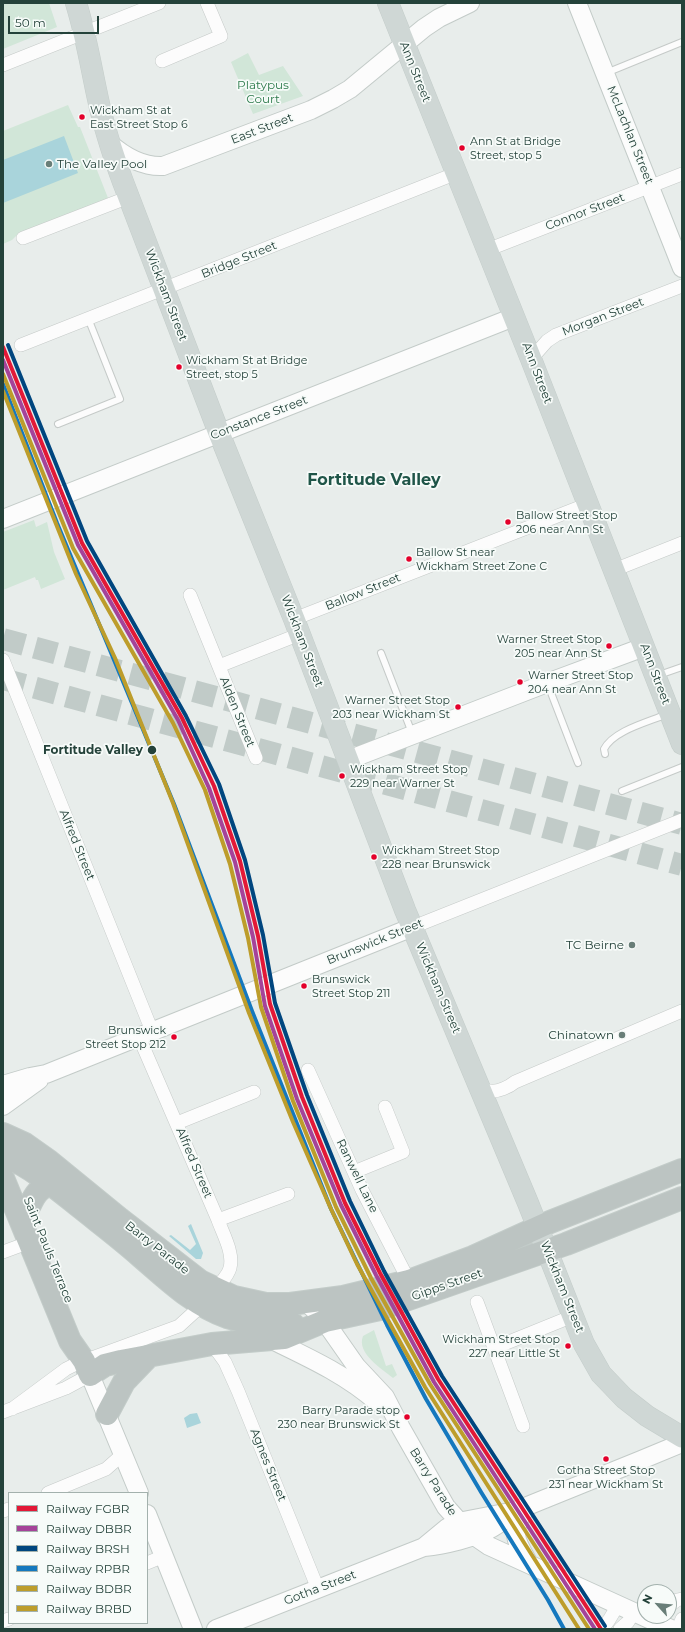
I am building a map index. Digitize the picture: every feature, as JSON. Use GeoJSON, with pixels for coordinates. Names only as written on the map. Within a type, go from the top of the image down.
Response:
{"type":"FeatureCollection","features":[{"type":"Feature","properties":{"kind":"highway","name":"Barry Parade"},"geometry":{"type":"LineString","coordinates":[[3,1134],[22,1142],[38,1153],[189,1274],[226,1316],[256,1324],[298,1324],[325,1321]]}},
{"type":"Feature","properties":{"kind":"highway","name":"Barry Parade"},"geometry":{"type":"LineString","coordinates":[[5,1152],[52,1184],[175,1286],[209,1297],[244,1300],[266,1304],[306,1302]]}},
{"type":"Feature","properties":{"kind":"highway","name":"Saint Pauls Terrace"},"geometry":{"type":"LineString","coordinates":[[5,1152],[30,1205],[82,1336],[87,1368]]}},
{"type":"Feature","properties":{"kind":"highway","name":"Gipps Street"},"geometry":{"type":"LineString","coordinates":[[401,1290],[538,1227],[682,1170]]}},
{"type":"Feature","properties":{"kind":"highway","name":"Saint Pauls Terrace"},"geometry":{"type":"LineString","coordinates":[[3,1178],[70,1341],[87,1368]]}},
{"type":"Feature","properties":{"kind":"highway"},"geometry":{"type":"LineString","coordinates":[[30,1205],[39,1190],[52,1184]]}},
{"type":"Feature","properties":{"kind":"highway","name":"Gipps Street"},"geometry":{"type":"LineString","coordinates":[[87,1368],[212,1344],[284,1338],[325,1321],[362,1303],[401,1290],[547,1250],[682,1198]]}},
{"type":"Feature","properties":{"kind":"highway","name":"Gipps Street"},"geometry":{"type":"LineString","coordinates":[[306,1302],[362,1303]]}},
{"type":"Feature","properties":{"kind":"highway"},"geometry":{"type":"LineString","coordinates":[[107,1414],[124,1382],[148,1356]]}},
{"type":"Feature","properties":{"kind":"main road","name":"Wickham Street"},"geometry":{"type":"LineString","coordinates":[[76,3],[85,32],[98,100],[109,144],[164,290],[219,433],[297,627],[379,842],[413,927],[486,1092],[573,1316],[592,1359],[601,1374],[614,1389],[634,1407],[682,1437]]}},
{"type":"Feature","properties":{"kind":"main road","name":"Ann Street"},"geometry":{"type":"LineString","coordinates":[[388,3],[532,359],[682,744]]}},
{"type":"Feature","properties":{"kind":"street"},"geometry":{"type":"LineString","coordinates":[[3,64],[159,3]]}},
{"type":"Feature","properties":{"kind":"street"},"geometry":{"type":"LineString","coordinates":[[162,61],[221,36],[207,3]]}},
{"type":"Feature","properties":{"kind":"street","name":"East Street"},"geometry":{"type":"LineString","coordinates":[[109,144],[142,164],[154,166],[168,165],[312,110],[350,89],[439,18],[470,3]]}},
{"type":"Feature","properties":{"kind":"street","name":"McLachlan Street"},"geometry":{"type":"LineString","coordinates":[[577,3],[682,268]]}},
{"type":"Feature","properties":{"kind":"street","name":"Bridge Street"},"geometry":{"type":"LineString","coordinates":[[21,345],[164,290],[457,173]]}},
{"type":"Feature","properties":{"kind":"street","name":"Connor Street"},"geometry":{"type":"LineString","coordinates":[[487,250],[682,174]]}},
{"type":"Feature","properties":{"kind":"street"},"geometry":{"type":"LineString","coordinates":[[22,238],[129,197]]}},
{"type":"Feature","properties":{"kind":"street","name":"Morgan Street"},"geometry":{"type":"LineString","coordinates":[[532,359],[547,341],[556,335],[682,286]]}},
{"type":"Feature","properties":{"kind":"street","name":"Constance Street"},"geometry":{"type":"LineString","coordinates":[[3,519],[30,510],[219,433],[514,317]]}},
{"type":"Feature","properties":{"kind":"street","name":"Ballow Street"},"geometry":{"type":"LineString","coordinates":[[297,627],[588,504]]}},
{"type":"Feature","properties":{"kind":"street"},"geometry":{"type":"LineString","coordinates":[[614,570],[682,543]]}},
{"type":"Feature","properties":{"kind":"street","name":"Alden Street"},"geometry":{"type":"LineString","coordinates":[[190,595],[256,758]]}},
{"type":"Feature","properties":{"kind":"street","name":"Alden Street"},"geometry":{"type":"LineString","coordinates":[[219,666],[297,627]]}},
{"type":"Feature","properties":{"kind":"street"},"geometry":{"type":"LineString","coordinates":[[348,760],[412,734],[644,647]]}},
{"type":"Feature","properties":{"kind":"street","name":"Alfred Street"},"geometry":{"type":"LineString","coordinates":[[3,660],[146,1034],[177,1123],[218,1220],[228,1249],[230,1264],[228,1272],[209,1297]]}},
{"type":"Feature","properties":{"kind":"street","name":"Brunswick Street"},"geometry":{"type":"LineString","coordinates":[[3,1085],[46,1074],[682,820]]}},
{"type":"Feature","properties":{"kind":"street"},"geometry":{"type":"LineString","coordinates":[[486,1092],[495,1092],[515,1082],[682,1011]]}},
{"type":"Feature","properties":{"kind":"street","name":"Ranwell Lane"},"geometry":{"type":"LineString","coordinates":[[308,1070],[354,1172],[401,1290]]}},
{"type":"Feature","properties":{"kind":"street","name":"Brunswick Street"},"geometry":{"type":"LineString","coordinates":[[3,1106],[46,1074]]}},
{"type":"Feature","properties":{"kind":"street"},"geometry":{"type":"LineString","coordinates":[[177,1123],[254,1092]]}},
{"type":"Feature","properties":{"kind":"street"},"geometry":{"type":"LineString","coordinates":[[354,1172],[403,1152],[385,1107]]}},
{"type":"Feature","properties":{"kind":"street"},"geometry":{"type":"LineString","coordinates":[[218,1220],[288,1194]]}},
{"type":"Feature","properties":{"kind":"street"},"geometry":{"type":"LineString","coordinates":[[3,1252],[30,1242]]}},
{"type":"Feature","properties":{"kind":"street"},"geometry":{"type":"LineString","coordinates":[[7,1411],[66,1369],[87,1368],[179,1326],[209,1297]]}},
{"type":"Feature","properties":{"kind":"street","name":"Barry Parade"},"geometry":{"type":"LineString","coordinates":[[306,1302],[325,1321],[356,1366],[385,1397],[440,1498],[458,1522],[489,1546],[637,1612]]}},
{"type":"Feature","properties":{"kind":"street"},"geometry":{"type":"LineString","coordinates":[[477,1302],[523,1426]]}},
{"type":"Feature","properties":{"kind":"street"},"geometry":{"type":"LineString","coordinates":[[494,1348],[573,1316]]}},
{"type":"Feature","properties":{"kind":"street","name":"Barry Parade"},"geometry":{"type":"LineString","coordinates":[[270,1339],[346,1378],[362,1389],[398,1422]]}},
{"type":"Feature","properties":{"kind":"street","name":"Agnes Street"},"geometry":{"type":"LineString","coordinates":[[212,1344],[225,1362],[238,1391],[318,1589]]}},
{"type":"Feature","properties":{"kind":"street","name":"Saint Pauls Terrace"},"geometry":{"type":"LineString","coordinates":[[87,1368],[139,1492]]}},
{"type":"Feature","properties":{"kind":"street","name":"Gotha Street"},"geometry":{"type":"LineString","coordinates":[[424,1547],[447,1528],[458,1522],[521,1509],[642,1460],[682,1442]]}},
{"type":"Feature","properties":{"kind":"street"},"geometry":{"type":"LineString","coordinates":[[51,1492],[106,1470],[123,1454]]}},
{"type":"Feature","properties":{"kind":"street"},"geometry":{"type":"LineString","coordinates":[[521,1509],[515,1534],[529,1564]]}},
{"type":"Feature","properties":{"kind":"street","name":"Gotha Street"},"geometry":{"type":"LineString","coordinates":[[216,1629],[424,1547],[443,1545],[473,1535],[493,1527],[521,1509]]}},
{"type":"Feature","properties":{"kind":"street"},"geometry":{"type":"LineString","coordinates":[[148,1516],[193,1629]]}},
{"type":"Feature","properties":{"kind":"street"},"geometry":{"type":"LineString","coordinates":[[148,1563],[164,1556]]}},
{"type":"Feature","properties":{"kind":"street"},"geometry":{"type":"LineString","coordinates":[[602,1629],[609,1620],[626,1608],[628,1622],[620,1629]]}},
{"type":"Feature","properties":{"kind":"street"},"geometry":{"type":"LineString","coordinates":[[678,1629],[682,1619]]}},
{"type":"Feature","properties":{"kind":"lane"},"geometry":{"type":"LineString","coordinates":[[605,73],[682,42]]}},
{"type":"Feature","properties":{"kind":"lane"},"geometry":{"type":"LineString","coordinates":[[58,424],[120,399],[88,318]]}},
{"type":"Feature","properties":{"kind":"lane"},"geometry":{"type":"LineString","coordinates":[[381,653],[412,734]]}},
{"type":"Feature","properties":{"kind":"lane"},"geometry":{"type":"LineString","coordinates":[[656,677],[682,667]]}},
{"type":"Feature","properties":{"kind":"lane"},"geometry":{"type":"LineString","coordinates":[[547,683],[578,763]]}},
{"type":"Feature","properties":{"kind":"lane"},"geometry":{"type":"LineString","coordinates":[[605,754],[604,749],[606,745],[616,737],[627,730],[669,713]]}},
{"type":"Feature","properties":{"kind":"lane"},"geometry":{"type":"LineString","coordinates":[[622,792],[682,767]]}},
{"type":"Feature","properties":{"kind":"green space"},"geometry":{"type":"Polygon","coordinates":[[[3,3],[49,3],[57,27],[3,49],[3,3]]]}},
{"type":"Feature","properties":{"kind":"green space","name":"Platypus Court"},"geometry":{"type":"Polygon","coordinates":[[[248,53],[259,75],[283,66],[303,96],[253,114],[231,62],[248,53]]]}},
{"type":"Feature","properties":{"kind":"green space","name":"The Valley Pool"},"geometry":{"type":"Polygon","coordinates":[[[68,105],[78,127],[80,127],[108,198],[18,234],[12,240],[3,244],[3,131],[68,105]]]}},
{"type":"Feature","properties":{"kind":"green space"},"geometry":{"type":"Polygon","coordinates":[[[34,520],[36,527],[47,522],[54,552],[65,579],[41,589],[38,580],[36,580],[35,577],[3,590],[3,532],[34,520]]]}},
{"type":"Feature","properties":{"kind":"green space"},"geometry":{"type":"Polygon","coordinates":[[[374,1330],[386,1366],[392,1364],[397,1375],[393,1378],[371,1360],[363,1348],[363,1336],[374,1330]]]}},
{"type":"Feature","properties":{"kind":"water"},"geometry":{"type":"Polygon","coordinates":[[[64,136],[78,173],[3,203],[3,160],[64,136]]]}},
{"type":"Feature","properties":{"kind":"water"},"geometry":{"type":"Polygon","coordinates":[[[191,1224],[203,1253],[201,1259],[196,1259],[169,1236],[171,1235],[190,1250],[196,1244],[188,1226],[191,1224]]]}},
{"type":"Feature","properties":{"kind":"water"},"geometry":{"type":"Polygon","coordinates":[[[197,1413],[201,1423],[187,1428],[184,1418],[190,1414],[197,1413]]]}},
{"type":"Feature","properties":{"kind":"tunnel"},"geometry":{"type":"LineString","coordinates":[[3,639],[682,824]]}},
{"type":"Feature","properties":{"kind":"tunnel"},"geometry":{"type":"LineString","coordinates":[[3,679],[682,865]]}},
{"type":"Feature","properties":{"kind":"rail line","name":"BRSH"},"geometry":{"type":"LineString","coordinates":[[8,345],[87,541],[186,716],[219,784],[245,860],[263,935],[275,1003],[307,1095],[350,1201],[384,1271],[442,1376],[605,1626]]}},
{"type":"Feature","properties":{"kind":"rail line","name":"FGBR"},"geometry":{"type":"LineString","coordinates":[[3,347],[82,543],[182,718],[214,786],[240,861],[258,936],[270,1004],[302,1097],[345,1203],[380,1273],[438,1379],[601,1629]]}},
{"type":"Feature","properties":{"kind":"rail line","name":"DBBR"},"geometry":{"type":"LineString","coordinates":[[3,360],[78,545],[178,720],[209,788],[235,862],[253,937],[265,1006],[297,1099],[341,1205],[376,1275],[434,1382],[595,1629]]}},
{"type":"Feature","properties":{"kind":"rail line","name":"BDBR"},"geometry":{"type":"LineString","coordinates":[[3,374],[73,548],[173,723],[205,790],[230,864],[248,938],[261,1007],[293,1101],[336,1207],[371,1278],[430,1384],[589,1629]]}},
{"type":"Feature","properties":{"kind":"rail line","name":"RPBR"},"geometry":{"type":"LineString","coordinates":[[3,384],[57,523],[174,804],[252,1011],[331,1209],[387,1325],[426,1399],[481,1492],[548,1600],[564,1629]]}},
{"type":"Feature","properties":{"kind":"rail line","name":"BRBD"},"geometry":{"type":"LineString","coordinates":[[3,391],[76,574],[115,658],[173,803],[249,1013],[293,1122],[331,1209],[357,1264],[425,1387],[579,1629]]}},
{"type":"Feature","properties":{"kind":"place","name":"Wickham St at East Street Stop 6"},"geometry":{"type":"Point","coordinates":[82,117]}},
{"type":"Feature","properties":{"kind":"place","name":"Ann St at Bridge Street, stop 5"},"geometry":{"type":"Point","coordinates":[462,148]}},
{"type":"Feature","properties":{"kind":"place","name":"The Valley Pool"},"geometry":{"type":"Point","coordinates":[49,164]}},
{"type":"Feature","properties":{"kind":"place","name":"Wickham St at Bridge Street, stop 5"},"geometry":{"type":"Point","coordinates":[179,367]}},
{"type":"Feature","properties":{"kind":"place","name":"Ballow Street Stop 206 near Ann St"},"geometry":{"type":"Point","coordinates":[508,522]}},
{"type":"Feature","properties":{"kind":"place","name":"Ballow St near Wickham Street Zone C"},"geometry":{"type":"Point","coordinates":[409,559]}},
{"type":"Feature","properties":{"kind":"place","name":"Warner Street Stop 205 near Ann St"},"geometry":{"type":"Point","coordinates":[609,646]}},
{"type":"Feature","properties":{"kind":"place","name":"Warner Street Stop 204 near Ann St"},"geometry":{"type":"Point","coordinates":[520,682]}},
{"type":"Feature","properties":{"kind":"place","name":"Warner Street Stop 203 near Wickham St"},"geometry":{"type":"Point","coordinates":[458,707]}},
{"type":"Feature","properties":{"kind":"place","name":"Fortitude Valley"},"geometry":{"type":"Point","coordinates":[152,750]}},
{"type":"Feature","properties":{"kind":"place","name":"Wickham Street Stop 229 near Warner St"},"geometry":{"type":"Point","coordinates":[342,776]}},
{"type":"Feature","properties":{"kind":"place","name":"Wickham Street Stop 228 near Brunswick"},"geometry":{"type":"Point","coordinates":[374,857]}},
{"type":"Feature","properties":{"kind":"place","name":"TC Beirne"},"geometry":{"type":"Point","coordinates":[632,945]}},
{"type":"Feature","properties":{"kind":"place","name":"Brunswick Street Stop 211"},"geometry":{"type":"Point","coordinates":[304,986]}},
{"type":"Feature","properties":{"kind":"place","name":"Chinatown"},"geometry":{"type":"Point","coordinates":[622,1035]}},
{"type":"Feature","properties":{"kind":"place","name":"Brunswick Street Stop 212"},"geometry":{"type":"Point","coordinates":[174,1037]}},
{"type":"Feature","properties":{"kind":"place","name":"Wickham Street Stop 227 near Little St"},"geometry":{"type":"Point","coordinates":[568,1346]}},
{"type":"Feature","properties":{"kind":"place","name":"Barry Parade stop 230 near Brunswick St"},"geometry":{"type":"Point","coordinates":[407,1417]}},
{"type":"Feature","properties":{"kind":"place","name":"Gotha Street Stop 231 near Wickham St"},"geometry":{"type":"Point","coordinates":[606,1459]}},
{"type":"Feature","properties":{"kind":"district","name":"Fortitude Valley"},"geometry":{"type":"Point","coordinates":[374,480]}}]}
